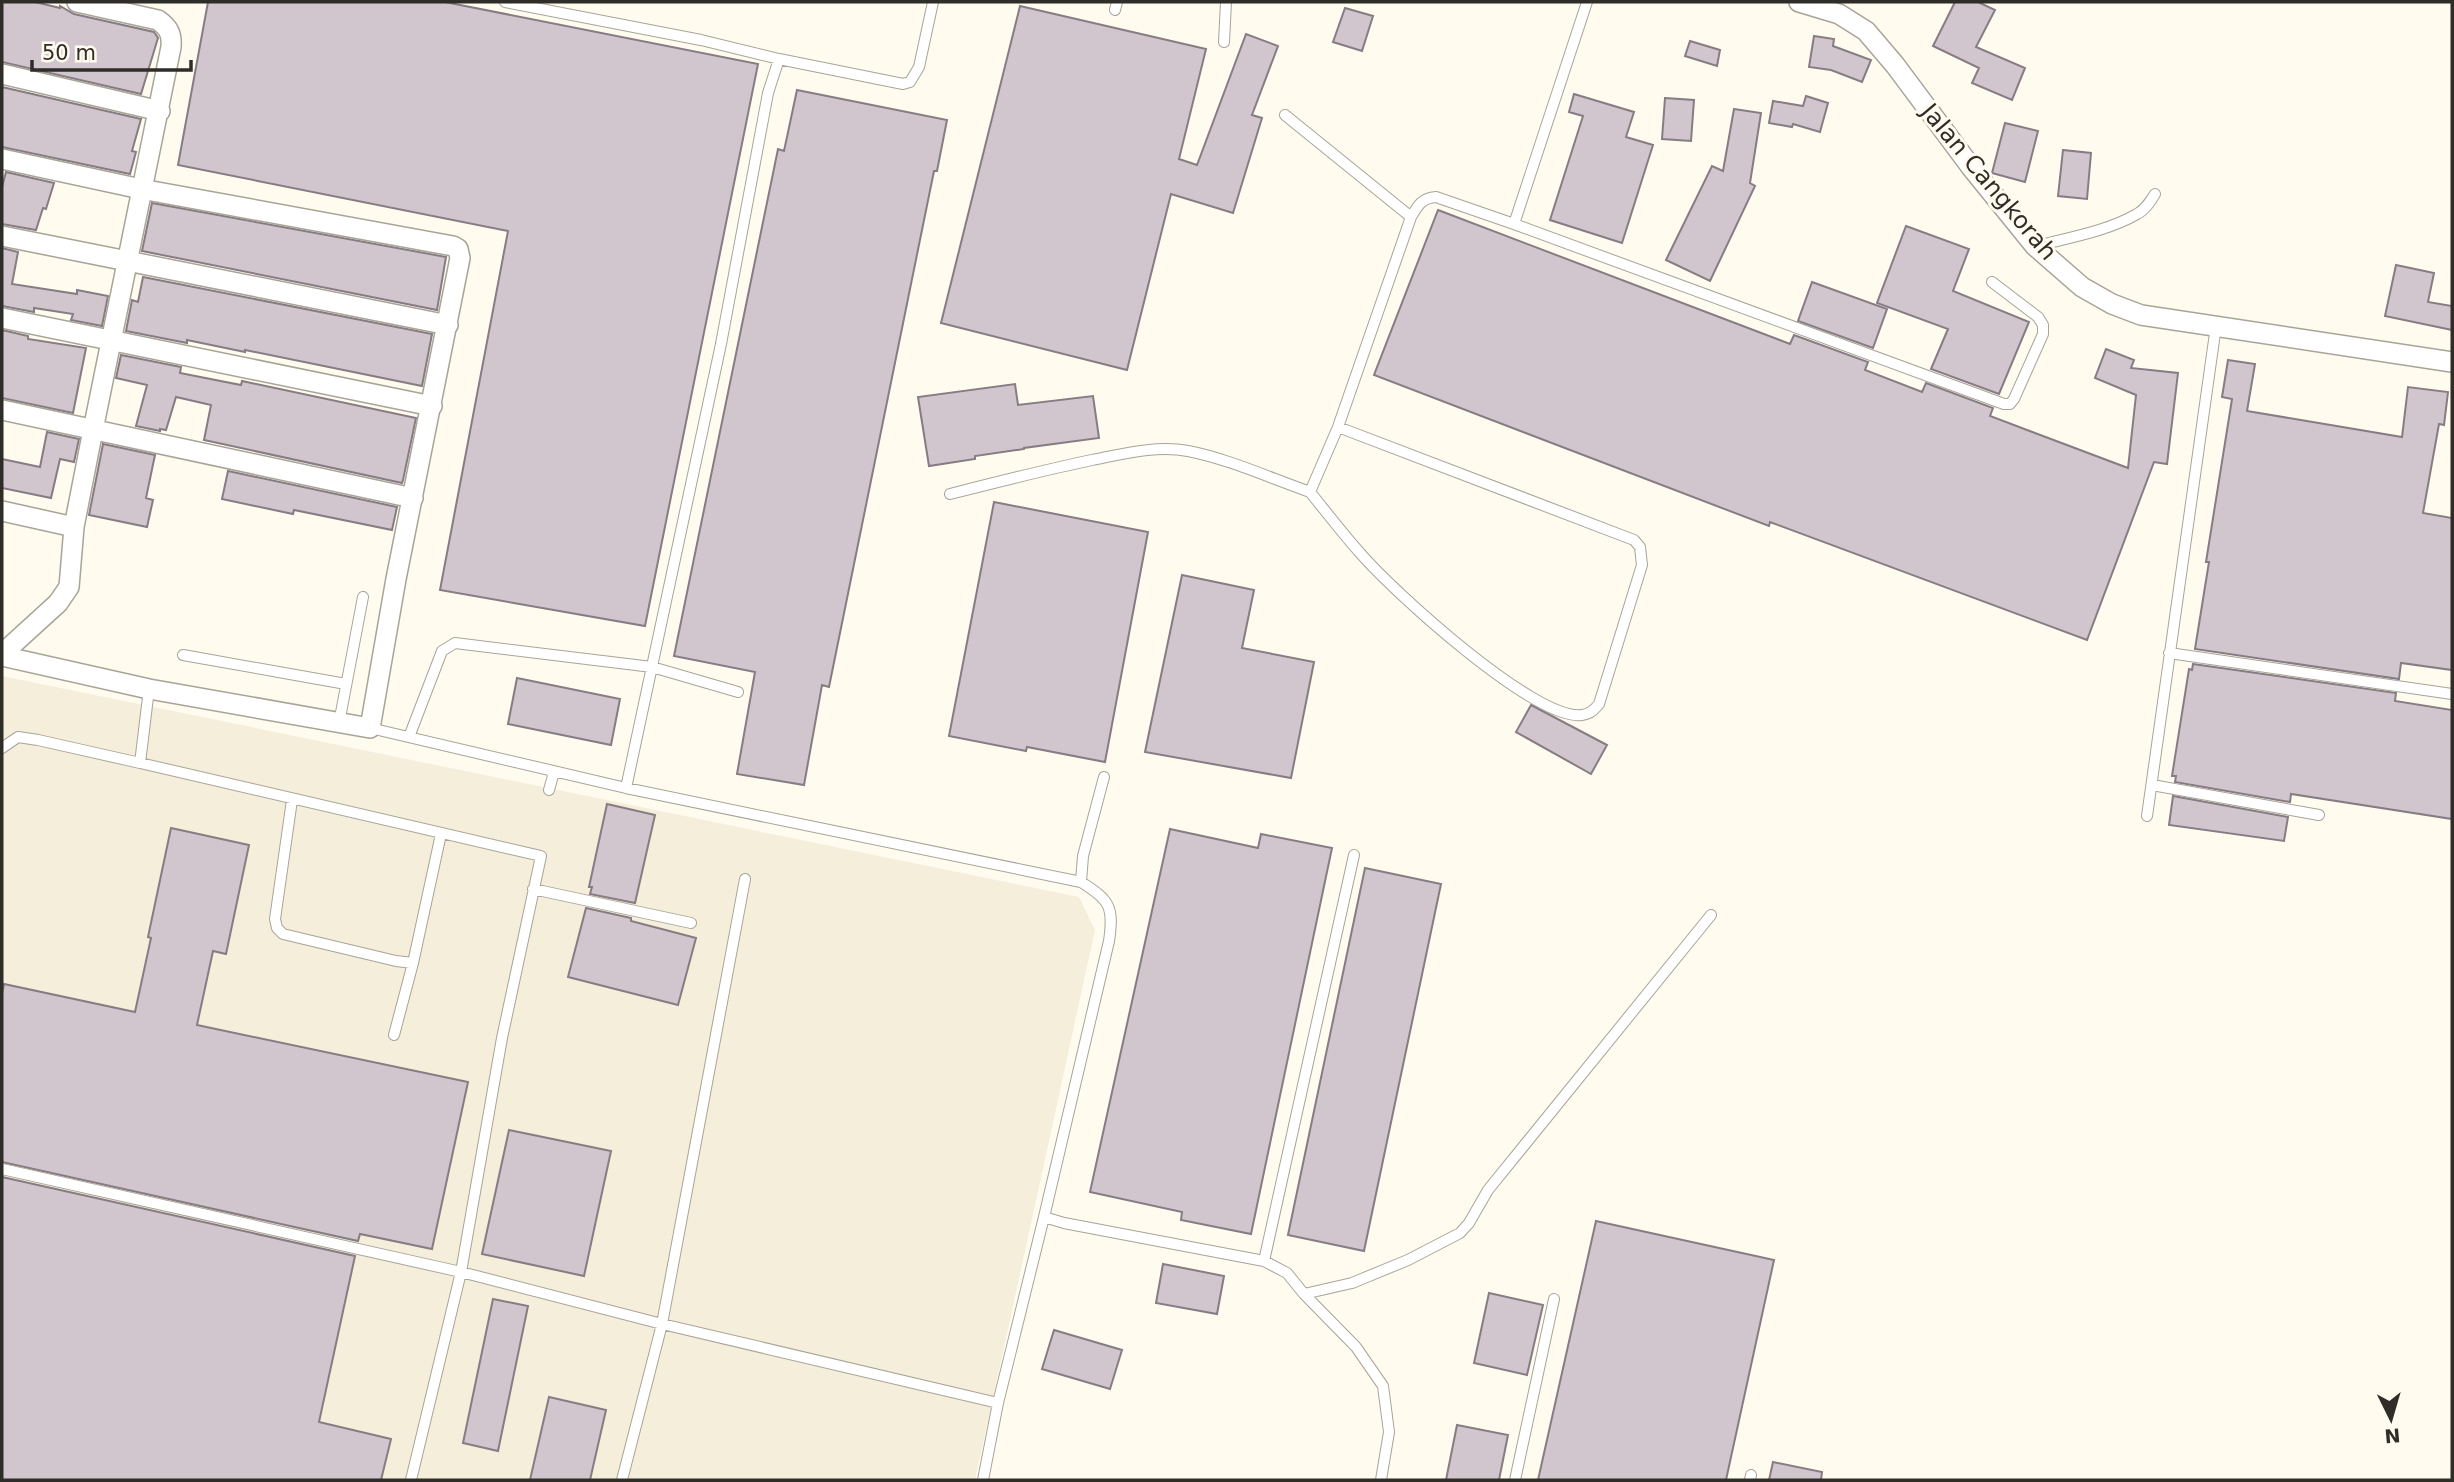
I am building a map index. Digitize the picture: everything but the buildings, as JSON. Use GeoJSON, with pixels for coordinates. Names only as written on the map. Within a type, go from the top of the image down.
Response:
{"type":"FeatureCollection","features":[{"type":"Feature","properties":{"kind":"street"},"geometry":{"type":"LineString","coordinates":[[2,655],[58,603],[69,587],[74,527],[172,47],[172,36],[167,26],[158,20],[77,2]]}},
{"type":"Feature","properties":{"kind":"street","name":"Jalan Cangkorah"},"geometry":{"type":"LineString","coordinates":[[1799,2],[1839,14],[1866,31],[2035,246],[2082,286],[2112,304],[2141,315],[2452,362]]}},
{"type":"Feature","properties":{"kind":"street"},"geometry":{"type":"LineString","coordinates":[[2,74],[160,111]]}},
{"type":"Feature","properties":{"kind":"street"},"geometry":{"type":"LineString","coordinates":[[2,159],[141,189],[453,246],[458,249],[460,258],[370,728],[149,689],[2,655]]}},
{"type":"Feature","properties":{"kind":"street"},"geometry":{"type":"LineString","coordinates":[[2,236],[448,325]]}},
{"type":"Feature","properties":{"kind":"street"},"geometry":{"type":"LineString","coordinates":[[2,318],[432,406]]}},
{"type":"Feature","properties":{"kind":"street"},"geometry":{"type":"LineString","coordinates":[[2,410],[413,498]]}},
{"type":"Feature","properties":{"kind":"street"},"geometry":{"type":"LineString","coordinates":[[2,512],[74,527]]}},
{"type":"Feature","properties":{"kind":"lane"},"geometry":{"type":"LineString","coordinates":[[505,2],[701,40],[903,84],[910,82],[919,67],[933,2]]}},
{"type":"Feature","properties":{"kind":"lane"},"geometry":{"type":"LineString","coordinates":[[1224,42],[1226,2]]}},
{"type":"Feature","properties":{"kind":"lane"},"geometry":{"type":"LineString","coordinates":[[1514,224],[1587,2]]}},
{"type":"Feature","properties":{"kind":"lane"},"geometry":{"type":"LineString","coordinates":[[626,788],[721,344],[768,93],[779,59]]}},
{"type":"Feature","properties":{"kind":"lane"},"geometry":{"type":"LineString","coordinates":[[1285,115],[1411,217]]}},
{"type":"Feature","properties":{"kind":"lane"},"geometry":{"type":"LineString","coordinates":[[2035,246],[2090,232],[2137,214],[2148,205],[2155,194]]}},
{"type":"Feature","properties":{"kind":"lane"},"geometry":{"type":"LineString","coordinates":[[1310,492],[1338,427],[1411,217],[1427,198],[1436,197],[1514,224],[2010,404],[2043,334],[2043,325],[2038,317],[1992,282]]}},
{"type":"Feature","properties":{"kind":"lane"},"geometry":{"type":"LineString","coordinates":[[2147,816],[2216,326]]}},
{"type":"Feature","properties":{"kind":"lane"},"geometry":{"type":"LineString","coordinates":[[950,494],[1030,473],[1133,452],[1186,450],[1214,458],[1310,492],[1371,565],[1448,636],[1512,686],[1567,714],[1590,714],[1599,704],[1642,565],[1640,547],[1634,540],[1338,427]]}},
{"type":"Feature","properties":{"kind":"lane"},"geometry":{"type":"LineString","coordinates":[[339,723],[363,597]]}},
{"type":"Feature","properties":{"kind":"lane"},"geometry":{"type":"LineString","coordinates":[[409,737],[442,651],[455,643],[652,667],[738,692]]}},
{"type":"Feature","properties":{"kind":"lane"},"geometry":{"type":"LineString","coordinates":[[2169,653],[2452,694]]}},
{"type":"Feature","properties":{"kind":"lane"},"geometry":{"type":"LineString","coordinates":[[183,655],[346,684]]}},
{"type":"Feature","properties":{"kind":"lane"},"geometry":{"type":"LineString","coordinates":[[140,763],[149,689]]}},
{"type":"Feature","properties":{"kind":"lane"},"geometry":{"type":"LineString","coordinates":[[370,728],[626,788],[1081,882],[1101,895],[1110,907],[1112,922],[1106,954],[998,1403],[983,1480]]}},
{"type":"Feature","properties":{"kind":"lane"},"geometry":{"type":"LineString","coordinates":[[2,748],[18,737],[28,738],[539,855],[541,859],[502,1038],[461,1272],[411,1480]]}},
{"type":"Feature","properties":{"kind":"lane"},"geometry":{"type":"LineString","coordinates":[[549,790],[554,772]]}},
{"type":"Feature","properties":{"kind":"lane"},"geometry":{"type":"LineString","coordinates":[[1081,882],[1083,856],[1104,777]]}},
{"type":"Feature","properties":{"kind":"lane"},"geometry":{"type":"LineString","coordinates":[[2152,785],[2319,815]]}},
{"type":"Feature","properties":{"kind":"lane"},"geometry":{"type":"LineString","coordinates":[[292,800],[275,919],[277,928],[283,934],[413,963]]}},
{"type":"Feature","properties":{"kind":"lane"},"geometry":{"type":"LineString","coordinates":[[394,1035],[413,963],[440,834]]}},
{"type":"Feature","properties":{"kind":"lane"},"geometry":{"type":"LineString","coordinates":[[1264,1261],[1354,855]]}},
{"type":"Feature","properties":{"kind":"lane"},"geometry":{"type":"LineString","coordinates":[[622,1480],[662,1324],[745,879]]}},
{"type":"Feature","properties":{"kind":"lane"},"geometry":{"type":"LineString","coordinates":[[533,889],[691,923]]}},
{"type":"Feature","properties":{"kind":"lane"},"geometry":{"type":"LineString","coordinates":[[1304,1294],[1352,1283],[1408,1260],[1460,1233],[1488,1190],[1711,915]]}},
{"type":"Feature","properties":{"kind":"lane"},"geometry":{"type":"LineString","coordinates":[[2,1170],[461,1272],[662,1324],[998,1403]]}},
{"type":"Feature","properties":{"kind":"lane"},"geometry":{"type":"LineString","coordinates":[[1044,1217],[1264,1261],[1287,1273],[1356,1347],[1383,1386],[1389,1432],[1381,1480]]}},
{"type":"Feature","properties":{"kind":"lane"},"geometry":{"type":"LineString","coordinates":[[1515,1480],[1554,1299]]}},
{"type":"Feature","properties":{"kind":"shaded area"},"geometry":{"type":"Polygon","coordinates":[[[2,676],[1079,897],[1095,930],[975,1480],[2,1480],[2,676]]]}}]}
